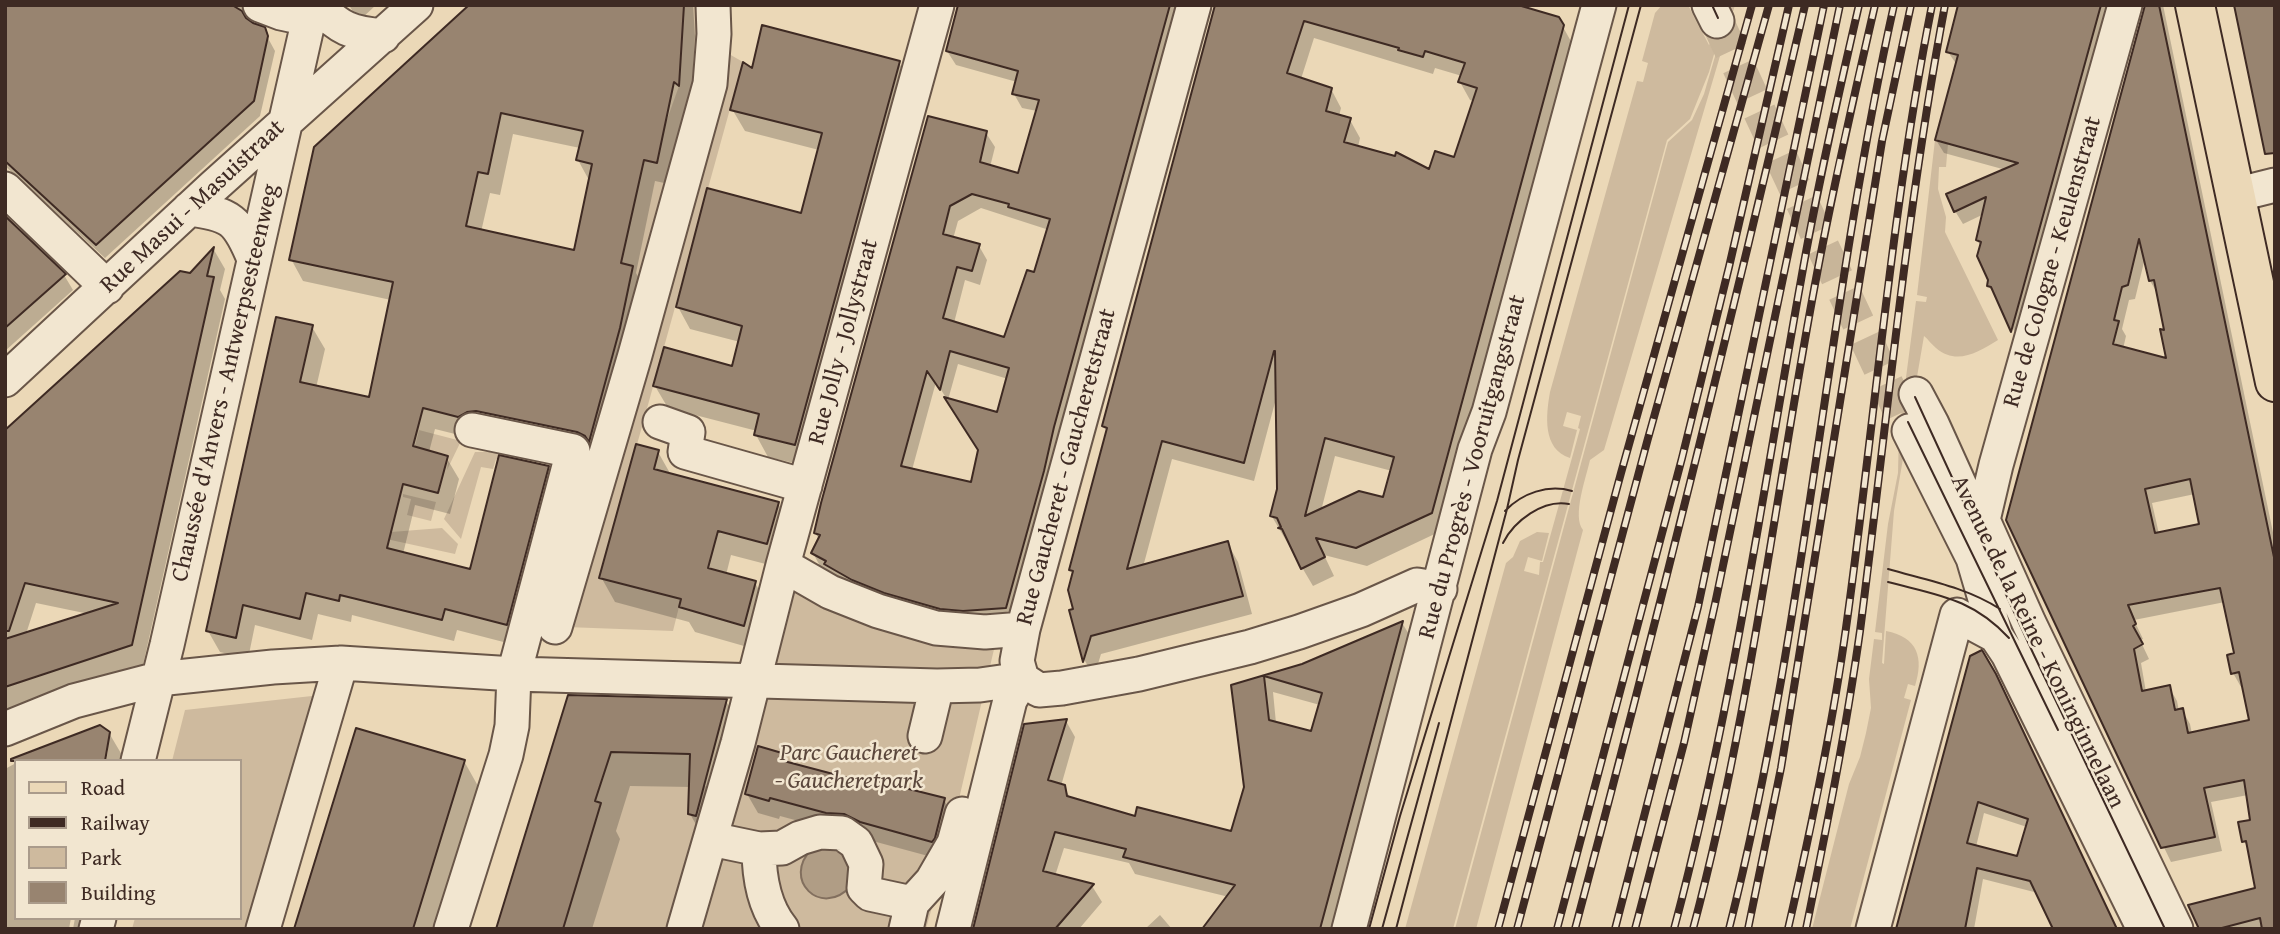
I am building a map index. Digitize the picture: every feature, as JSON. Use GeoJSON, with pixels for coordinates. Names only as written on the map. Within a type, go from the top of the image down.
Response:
{"type":"FeatureCollection","features":[{"type":"Feature","properties":{"kind":"main road"},"geometry":{"type":"LineString","coordinates":[[2195,5],[2275,382]]}},
{"type":"Feature","properties":{"kind":"street"},"geometry":{"type":"LineString","coordinates":[[260,5],[281,13],[312,10],[356,34],[383,36]]}},
{"type":"Feature","properties":{"kind":"street","name":"Rue Masui - Masuistraat"},"geometry":{"type":"LineString","coordinates":[[5,380],[189,209],[416,5]]}},
{"type":"Feature","properties":{"kind":"street"},"geometry":{"type":"LineString","coordinates":[[555,627],[635,355],[710,84],[715,34],[713,5]]}},
{"type":"Feature","properties":{"kind":"street","name":"Rue Jolly - Jollystraat"},"geometry":{"type":"LineString","coordinates":[[684,929],[711,839],[804,486],[937,5]]}},
{"type":"Feature","properties":{"kind":"street","name":"Rue Gaucheret - Gaucheretstraat"},"geometry":{"type":"LineString","coordinates":[[953,929],[1010,700],[1010,681],[1023,629],[1194,5]]}},
{"type":"Feature","properties":{"kind":"street","name":"Rue du Progrès - Vooruitgangstraat"},"geometry":{"type":"LineString","coordinates":[[1349,929],[1475,449],[1489,412],[1599,5]]}},
{"type":"Feature","properties":{"kind":"street","name":"Rue de Cologne - Keulenstraat"},"geometry":{"type":"LineString","coordinates":[[1983,520],[2125,5]]}},
{"type":"Feature","properties":{"kind":"street","name":"Chaussée d'Anvers - Antwerpsesteenweg"},"geometry":{"type":"LineString","coordinates":[[138,759],[312,10]]}},
{"type":"Feature","properties":{"kind":"street"},"geometry":{"type":"LineString","coordinates":[[2235,195],[2275,185]]}},
{"type":"Feature","properties":{"kind":"street"},"geometry":{"type":"LineString","coordinates":[[5,189],[107,287]]}},
{"type":"Feature","properties":{"kind":"street"},"geometry":{"type":"LineString","coordinates":[[189,209],[229,218],[241,230],[254,259]]}},
{"type":"Feature","properties":{"kind":"street","name":"Avenue de la Reine - Koninginnelaan"},"geometry":{"type":"LineString","coordinates":[[1916,394],[1961,488],[1983,520],[2033,631],[2176,929]]}},
{"type":"Feature","properties":{"kind":"street"},"geometry":{"type":"LineString","coordinates":[[660,422],[688,432],[685,452],[804,486]]}},
{"type":"Feature","properties":{"kind":"street"},"geometry":{"type":"LineString","coordinates":[[451,929],[506,755],[512,726],[514,674],[573,451],[472,430]]}},
{"type":"Feature","properties":{"kind":"street","name":"Avenue de la Reine - Koninginnelaan"},"geometry":{"type":"LineString","coordinates":[[1909,431],[1973,558],[1996,636],[2008,654],[2144,929]]}},
{"type":"Feature","properties":{"kind":"street"},"geometry":{"type":"LineString","coordinates":[[783,565],[830,592],[878,611],[936,628],[985,632],[1023,629]]}},
{"type":"Feature","properties":{"kind":"street"},"geometry":{"type":"LineString","coordinates":[[5,729],[74,701],[158,679],[341,663],[514,674],[937,686],[1010,681],[1039,690],[1062,688],[1139,674],[1250,647],[1360,610],[1417,586],[1440,589]]}},
{"type":"Feature","properties":{"kind":"street","name":"Avenue de la Reine - Koninginnelaan"},"geometry":{"type":"LineString","coordinates":[[1872,929],[1957,615],[1996,636]]}},
{"type":"Feature","properties":{"kind":"street"},"geometry":{"type":"LineString","coordinates":[[263,929],[341,663]]}},
{"type":"Feature","properties":{"kind":"street"},"geometry":{"type":"LineString","coordinates":[[711,839],[759,849],[782,848],[800,838],[820,832],[842,833],[856,843],[866,864],[864,888],[909,916],[954,843],[1010,681]]}},
{"type":"Feature","properties":{"kind":"street"},"geometry":{"type":"LineString","coordinates":[[925,736],[937,686]]}},
{"type":"Feature","properties":{"kind":"street"},"geometry":{"type":"LineString","coordinates":[[759,849],[759,872],[764,893],[782,929]]}},
{"type":"Feature","properties":{"kind":"green space"},"geometry":{"type":"Polygon","coordinates":[[[683,5],[731,5],[729,54],[743,62],[600,578],[681,599],[673,631],[540,626],[619,331],[633,266],[621,263],[644,160],[657,162],[665,125],[679,86],[683,5]]]}},
{"type":"Feature","properties":{"kind":"green space"},"geometry":{"type":"Polygon","coordinates":[[[1662,5],[1688,5],[1709,45],[1713,40],[1723,5],[1728,5],[1709,72],[1690,119],[1667,140],[1453,929],[1405,929],[1506,563],[1513,557],[1520,541],[1537,532],[1549,533],[1542,561],[1528,557],[1524,571],[1539,575],[1540,562],[1543,562],[1580,429],[1581,416],[1567,412],[1563,426],[1577,430],[1570,458],[1554,447],[1547,421],[1550,392],[1637,81],[1643,82],[1648,63],[1642,61],[1655,13],[1662,5]]]}},
{"type":"Feature","properties":{"kind":"green space"},"geometry":{"type":"Polygon","coordinates":[[[1730,5],[1735,5],[1604,450],[1590,460],[1579,506],[1583,530],[1476,929],[1455,929],[1668,142],[1692,120],[1704,94],[1730,5]]]}},
{"type":"Feature","properties":{"kind":"green space"},"geometry":{"type":"Polygon","coordinates":[[[1935,140],[1948,144],[1946,167],[1939,167],[1938,189],[1946,217],[1945,232],[1998,340],[1975,353],[1960,357],[1944,353],[1924,336],[1894,511],[1882,663],[1884,664],[1886,631],[1897,634],[1916,650],[1918,676],[1915,686],[1908,684],[1904,698],[1911,700],[1850,929],[1812,929],[1849,784],[1866,733],[1871,708],[1869,679],[1874,639],[1882,640],[1882,633],[1875,632],[1888,524],[1898,473],[1899,431],[1916,301],[1926,302],[1927,297],[1917,295],[1935,140]]]}},
{"type":"Feature","properties":{"kind":"green space"},"geometry":{"type":"Polygon","coordinates":[[[419,430],[461,441],[447,470],[449,455],[437,452],[432,466],[411,461],[419,430]]]}},
{"type":"Feature","properties":{"kind":"green space"},"geometry":{"type":"Polygon","coordinates":[[[475,452],[497,452],[552,467],[554,475],[496,459],[493,469],[481,467],[461,539],[444,519],[475,452]]]}},
{"type":"Feature","properties":{"kind":"green space"},"geometry":{"type":"Polygon","coordinates":[[[403,494],[436,502],[431,521],[407,515],[411,499],[403,497],[403,494]]]}},
{"type":"Feature","properties":{"kind":"green space"},"geometry":{"type":"Polygon","coordinates":[[[442,528],[458,544],[455,554],[377,537],[378,533],[442,528]]]}},
{"type":"Feature","properties":{"kind":"green space","name":"Parc Gaucheret - Gaucheretpark"},"geometry":{"type":"Polygon","coordinates":[[[785,582],[995,645],[926,929],[563,929],[601,803],[595,801],[611,752],[690,754],[690,781],[726,793],[785,582]]]}},
{"type":"Feature","properties":{"kind":"green space"},"geometry":{"type":"Polygon","coordinates":[[[321,695],[252,929],[132,929],[134,920],[242,920],[242,759],[173,759],[185,710],[321,695]]]}},
{"type":"Feature","properties":{"kind":"shaded area"},"geometry":{"type":"Polygon","coordinates":[[[837,846],[851,859],[851,886],[839,895],[817,897],[803,883],[801,872],[804,861],[812,849],[837,846]]]}},
{"type":"Feature","properties":{"kind":"building"},"geometry":{"type":"Polygon","coordinates":[[[5,5],[232,5],[253,23],[265,27],[268,36],[254,101],[96,245],[5,161],[5,5]]]}},
{"type":"Feature","properties":{"kind":"building"},"geometry":{"type":"Polygon","coordinates":[[[469,5],[684,5],[679,86],[674,82],[657,163],[644,160],[621,263],[633,266],[620,328],[589,442],[577,432],[476,411],[458,417],[423,408],[413,446],[448,456],[438,493],[403,484],[387,548],[470,569],[499,455],[549,466],[507,625],[445,609],[442,620],[340,595],[339,601],[306,593],[300,619],[243,605],[236,638],[206,631],[276,317],[313,325],[300,382],[369,397],[393,282],[289,260],[314,147],[469,5]],[[501,113],[488,174],[478,172],[466,226],[574,250],[592,164],[576,160],[583,131],[501,113]]]}},
{"type":"Feature","properties":{"kind":"building"},"geometry":{"type":"Polygon","coordinates":[[[958,5],[1170,5],[1006,608],[963,611],[940,609],[884,593],[852,580],[811,553],[820,535],[814,533],[821,503],[928,116],[987,131],[980,162],[1018,173],[1039,100],[1012,94],[1018,71],[946,51],[958,5]],[[972,194],[950,206],[943,234],[980,244],[972,271],[957,267],[943,318],[1004,337],[1027,270],[1034,272],[1050,219],[972,194]],[[950,351],[940,390],[927,371],[901,466],[971,482],[978,450],[944,397],[997,412],[1009,368],[950,351]]]}},
{"type":"Feature","properties":{"kind":"building"},"geometry":{"type":"Polygon","coordinates":[[[1215,5],[1518,5],[1559,17],[1564,25],[1432,513],[1356,548],[1316,538],[1325,557],[1301,569],[1282,529],[1278,528],[1281,527],[1277,518],[1270,516],[1277,489],[1274,351],[1244,463],[1162,441],[1127,569],[1228,541],[1243,596],[1091,636],[1083,662],[1069,610],[1073,609],[1068,590],[1073,571],[1069,570],[1107,428],[1102,426],[1215,5]],[[1304,21],[1287,73],[1332,88],[1326,111],[1351,118],[1344,142],[1395,156],[1396,152],[1429,169],[1435,151],[1454,157],[1477,88],[1458,82],[1465,63],[1425,51],[1423,57],[1304,21]],[[1325,438],[1305,516],[1359,491],[1383,497],[1394,457],[1325,438]]]}},
{"type":"Feature","properties":{"kind":"building"},"geometry":{"type":"Polygon","coordinates":[[[1958,5],[2101,5],[2011,332],[1991,287],[1987,286],[1988,280],[1977,256],[1981,242],[1976,240],[1986,197],[1954,212],[1946,194],[2018,163],[1935,140],[1958,55],[1946,52],[1958,5]]]}},
{"type":"Feature","properties":{"kind":"building"},"geometry":{"type":"Polygon","coordinates":[[[2145,5],[2159,5],[2275,562],[2275,929],[2262,929],[2260,918],[2218,929],[2199,929],[2188,905],[2255,888],[2246,841],[2242,842],[2238,822],[2250,820],[2244,780],[2204,788],[2215,837],[2161,848],[2006,520],[2145,5]],[[2139,239],[2128,285],[2122,287],[2114,320],[2119,321],[2113,344],[2166,358],[2160,329],[2164,330],[2154,280],[2149,281],[2139,239]],[[2190,479],[2145,489],[2155,533],[2199,524],[2190,479]],[[2220,588],[2128,605],[2136,624],[2133,626],[2143,644],[2134,649],[2142,691],[2170,685],[2175,710],[2183,708],[2188,733],[2249,720],[2239,672],[2231,674],[2227,655],[2234,653],[2220,588]]]}},
{"type":"Feature","properties":{"kind":"building"},"geometry":{"type":"Polygon","coordinates":[[[2234,5],[2275,5],[2275,153],[2265,154],[2234,5]]]}},
{"type":"Feature","properties":{"kind":"building"},"geometry":{"type":"Polygon","coordinates":[[[762,25],[900,61],[795,445],[754,435],[759,414],[653,386],[664,347],[732,366],[742,326],[676,307],[707,188],[801,213],[822,133],[730,110],[743,62],[752,68],[762,25]]]}},
{"type":"Feature","properties":{"kind":"building"},"geometry":{"type":"Polygon","coordinates":[[[5,216],[66,274],[5,328],[5,216]]]}},
{"type":"Feature","properties":{"kind":"building"},"geometry":{"type":"Polygon","coordinates":[[[214,247],[207,276],[214,277],[132,645],[5,687],[5,639],[118,603],[25,583],[9,631],[5,631],[5,430],[180,271],[190,273],[214,247]]]}},
{"type":"Feature","properties":{"kind":"building"},"geometry":{"type":"Polygon","coordinates":[[[636,444],[659,450],[654,469],[779,502],[767,544],[718,531],[708,568],[756,581],[744,626],[679,607],[681,599],[599,578],[636,444]]]}},
{"type":"Feature","properties":{"kind":"building"},"geometry":{"type":"Polygon","coordinates":[[[1403,621],[1320,929],[1202,929],[1235,885],[1123,857],[1126,849],[1055,832],[1043,871],[1094,884],[1055,929],[973,929],[1024,724],[1067,719],[1048,780],[1065,785],[1067,796],[1135,816],[1137,807],[1231,831],[1244,787],[1231,685],[1302,664],[1403,621]],[[1264,676],[1269,720],[1311,731],[1322,693],[1264,676]]]}},
{"type":"Feature","properties":{"kind":"building"},"geometry":{"type":"Polygon","coordinates":[[[1982,650],[1996,674],[2117,929],[2053,929],[2030,881],[1977,868],[1965,929],[1896,929],[1970,656],[1982,650]],[[1978,802],[1967,843],[2017,856],[2028,819],[1978,802]]]}},
{"type":"Feature","properties":{"kind":"building"},"geometry":{"type":"Polygon","coordinates":[[[568,695],[727,699],[696,816],[688,814],[690,754],[611,752],[595,801],[601,803],[563,929],[496,929],[568,695]]]}},
{"type":"Feature","properties":{"kind":"building"},"geometry":{"type":"Polygon","coordinates":[[[100,725],[110,732],[105,759],[11,759],[100,725]]]}},
{"type":"Feature","properties":{"kind":"building"},"geometry":{"type":"Polygon","coordinates":[[[356,728],[465,760],[413,929],[294,929],[356,728]]]}},
{"type":"Feature","properties":{"kind":"building"},"geometry":{"type":"Polygon","coordinates":[[[758,746],[782,753],[780,760],[856,780],[857,776],[945,798],[935,838],[932,842],[860,822],[844,814],[826,813],[745,794],[758,746]]]}},
{"type":"Feature","properties":{"kind":"tunnel"},"geometry":{"type":"LineString","coordinates":[[1717,21],[1909,431]]}},
{"type":"Feature","properties":{"kind":"tram line"},"geometry":{"type":"LineString","coordinates":[[1369,929],[1400,816],[1497,501],[1629,5]]}},
{"type":"Feature","properties":{"kind":"tram line"},"geometry":{"type":"LineString","coordinates":[[1396,929],[1518,460],[1641,5]]}},
{"type":"Feature","properties":{"kind":"tram line"},"geometry":{"type":"LineString","coordinates":[[1712,5],[1718,18]]}},
{"type":"Feature","properties":{"kind":"tram line"},"geometry":{"type":"LineString","coordinates":[[1915,397],[2165,929]]}},
{"type":"Feature","properties":{"kind":"tram line"},"geometry":{"type":"LineString","coordinates":[[1908,422],[2058,730]]}},
{"type":"Feature","properties":{"kind":"tram line"},"geometry":{"type":"LineString","coordinates":[[1505,511],[1519,499],[1536,492],[1554,489],[1572,491]]}},
{"type":"Feature","properties":{"kind":"tram line"},"geometry":{"type":"LineString","coordinates":[[1503,543],[1514,527],[1530,513],[1549,505],[1569,504]]}},
{"type":"Feature","properties":{"kind":"tram line"},"geometry":{"type":"LineString","coordinates":[[1888,569],[1960,590],[2000,609]]}},
{"type":"Feature","properties":{"kind":"tram line"},"geometry":{"type":"LineString","coordinates":[[1888,582],[1967,606],[1981,614],[2009,638]]}},
{"type":"Feature","properties":{"kind":"tram line"},"geometry":{"type":"LineString","coordinates":[[1382,929],[1439,723]]}},
{"type":"Feature","properties":{"kind":"railway"},"geometry":{"type":"LineString","coordinates":[[1498,929],[1621,473],[1752,5]]}},
{"type":"Feature","properties":{"kind":"railway"},"geometry":{"type":"LineString","coordinates":[[1517,929],[1647,442],[1769,5]]}},
{"type":"Feature","properties":{"kind":"railway"},"geometry":{"type":"LineString","coordinates":[[1557,929],[1682,458],[1789,5]]}},
{"type":"Feature","properties":{"kind":"railway"},"geometry":{"type":"LineString","coordinates":[[1575,929],[1694,468],[1805,5]]}},
{"type":"Feature","properties":{"kind":"railway"},"geometry":{"type":"LineString","coordinates":[[1615,929],[1698,607],[1824,5]]}},
{"type":"Feature","properties":{"kind":"railway"},"geometry":{"type":"LineString","coordinates":[[1635,929],[1684,743],[1715,604],[1840,5]]}},
{"type":"Feature","properties":{"kind":"railway"},"geometry":{"type":"LineString","coordinates":[[1674,929],[1729,687],[1807,246],[1859,5]]}},
{"type":"Feature","properties":{"kind":"railway"},"geometry":{"type":"LineString","coordinates":[[1693,929],[1713,849],[1746,687],[1816,279],[1875,5]]}},
{"type":"Feature","properties":{"kind":"railway"},"geometry":{"type":"LineString","coordinates":[[1729,929],[1778,699],[1850,236],[1894,5]]}},
{"type":"Feature","properties":{"kind":"railway"},"geometry":{"type":"LineString","coordinates":[[1748,929],[1781,768],[1882,141],[1911,5]]}},
{"type":"Feature","properties":{"kind":"railway"},"geometry":{"type":"LineString","coordinates":[[1788,929],[1820,779],[1840,666],[1894,238],[1932,5]]}},
{"type":"Feature","properties":{"kind":"railway"},"geometry":{"type":"LineString","coordinates":[[1806,929],[1860,631],[1908,239],[1945,5]]}}]}
